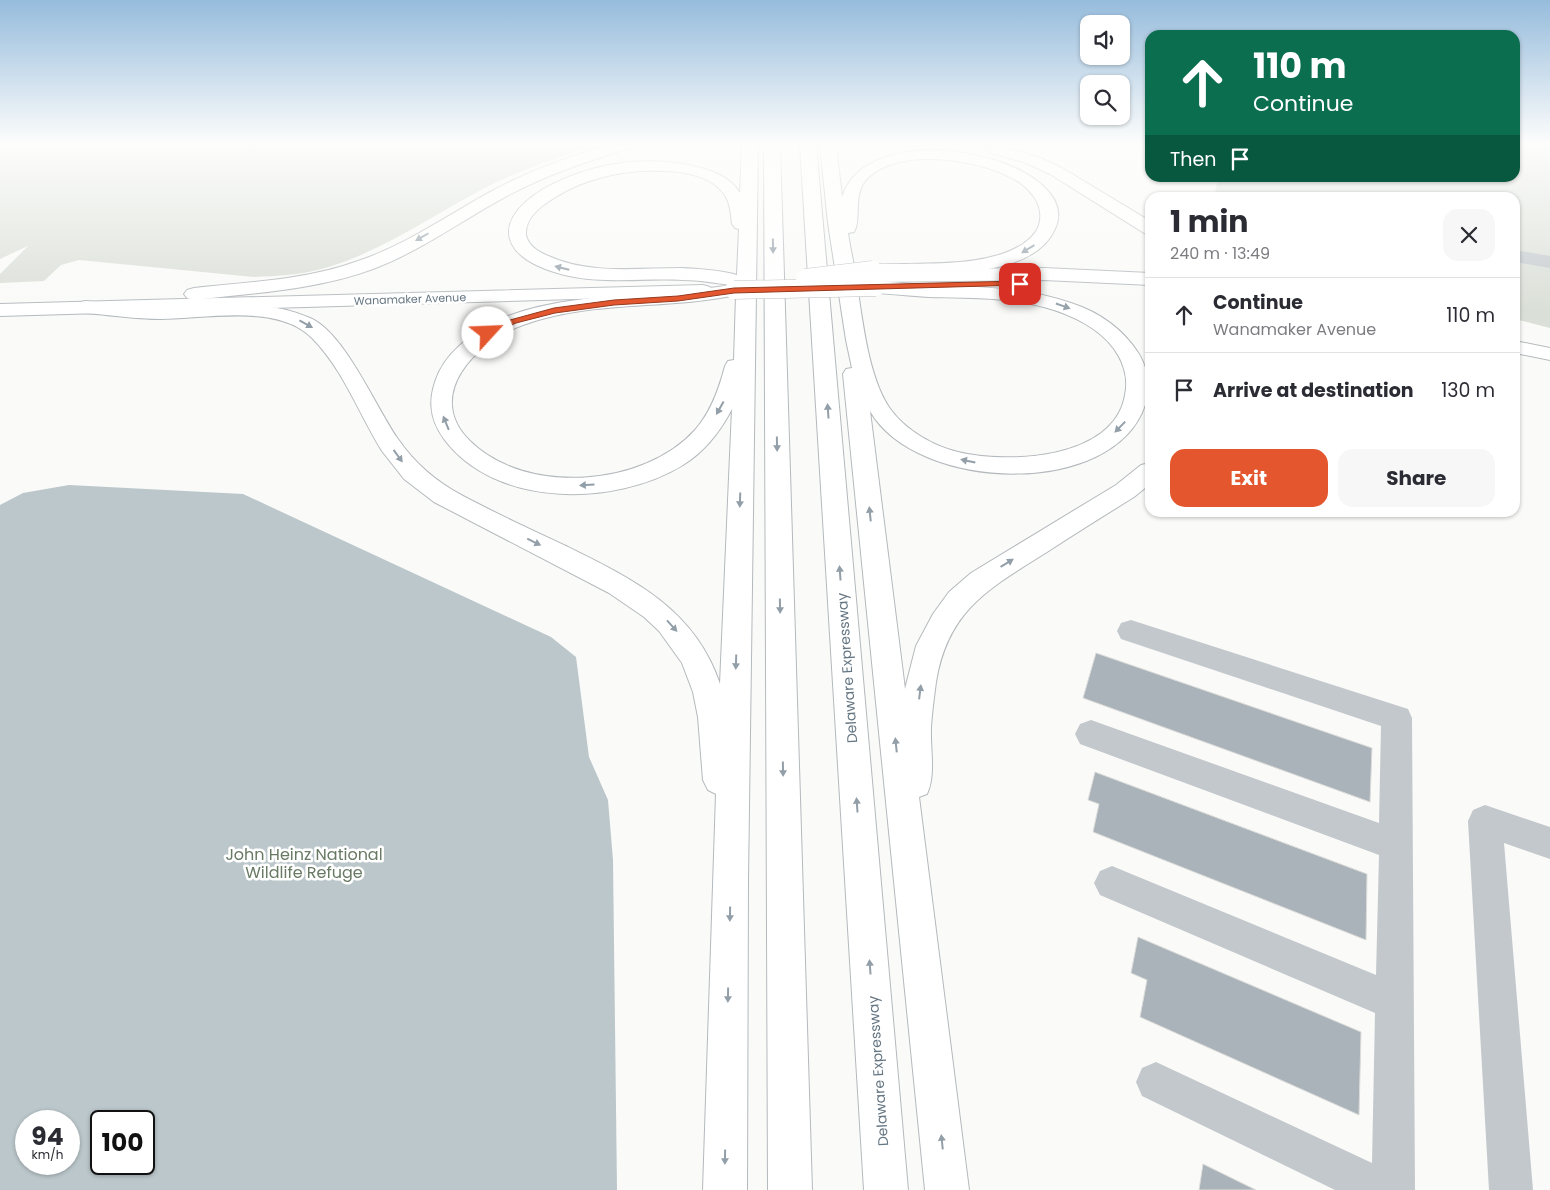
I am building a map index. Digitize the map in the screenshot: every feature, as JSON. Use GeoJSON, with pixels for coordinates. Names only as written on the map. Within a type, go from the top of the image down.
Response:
{"type":"FeatureCollection","features":[{"type":"Feature","properties":{"kind":"main road"},"geometry":{"type":"LineString","coordinates":[[194,294],[305,281],[364,265],[398,251],[489,201]]}},
{"type":"Feature","properties":{"kind":"main road"},"geometry":{"type":"LineString","coordinates":[[536,201],[524,212],[517,227],[518,241],[528,252],[548,263],[565,269],[612,275],[684,274],[733,285]]}},
{"type":"Feature","properties":{"kind":"main road"},"geometry":{"type":"LineString","coordinates":[[735,201],[739,208],[747,254]]}},
{"type":"Feature","properties":{"kind":"main road"},"geometry":{"type":"LineString","coordinates":[[724,1190],[730,881],[748,201]]}},
{"type":"Feature","properties":{"kind":"main road"},"geometry":{"type":"LineString","coordinates":[[773,201],[790,1190]]}},
{"type":"Feature","properties":{"kind":"main road","name":"Delaware Expressway"},"geometry":{"type":"LineString","coordinates":[[812,201],[886,1190]]}},
{"type":"Feature","properties":{"kind":"main road"},"geometry":{"type":"LineString","coordinates":[[835,201],[853,322],[871,396],[883,415],[915,442],[952,457],[999,466],[1024,466],[1050,462],[1084,451],[1106,439],[1122,426],[1132,410],[1137,396],[1138,380],[1130,358],[1121,344],[1109,332],[1080,313],[1050,302],[1019,296],[874,277]]}},
{"type":"Feature","properties":{"kind":"main road"},"geometry":{"type":"LineString","coordinates":[[844,257],[850,201]]}},
{"type":"Feature","properties":{"kind":"main road"},"geometry":{"type":"LineString","coordinates":[[874,277],[992,262],[1027,250],[1044,235],[1051,220],[1047,201]]}},
{"type":"Feature","properties":{"kind":"main road"},"geometry":{"type":"LineString","coordinates":[[1103,201],[1145,226]]}},
{"type":"Feature","properties":{"kind":"main road","name":"Wanamaker Avenue"},"geometry":{"type":"LineString","coordinates":[[0,299],[733,285],[805,278],[1044,274],[1145,279]]}},
{"type":"Feature","properties":{"kind":"main road","name":"Wanamaker Avenue"},"geometry":{"type":"LineString","coordinates":[[0,310],[733,285],[874,277],[1145,289]]}},
{"type":"Feature","properties":{"kind":"main road"},"geometry":{"type":"LineString","coordinates":[[733,285],[678,298],[606,303],[554,310],[526,317],[500,327],[468,347],[453,364],[442,388],[444,420],[450,431],[466,450],[487,465],[514,476],[572,486],[603,484],[635,477],[659,468],[679,457],[694,446],[706,432],[727,395],[745,328]]}},
{"type":"Feature","properties":{"kind":"main road"},"geometry":{"type":"LineString","coordinates":[[85,307],[159,312],[249,311],[284,315],[303,322],[318,332],[343,363],[398,456],[420,480],[466,509],[620,586],[655,609],[684,640],[699,667],[706,688],[712,712],[730,881]]}},
{"type":"Feature","properties":{"kind":"main road"},"geometry":{"type":"LineString","coordinates":[[853,322],[854,369],[947,1190]]}},
{"type":"Feature","properties":{"kind":"main road"},"geometry":{"type":"LineString","coordinates":[[1520,337],[1550,344]]}},
{"type":"Feature","properties":{"kind":"main road"},"geometry":{"type":"LineString","coordinates":[[1520,347],[1550,354]]}},
{"type":"Feature","properties":{"kind":"main road"},"geometry":{"type":"LineString","coordinates":[[917,915],[916,732],[923,670],[939,626],[956,602],[981,580],[1125,491],[1145,475]]}},
{"type":"Feature","properties":{"kind":"street"},"geometry":{"type":"LineString","coordinates":[[1520,257],[1550,262]]}},
{"type":"Feature","properties":{"kind":"street"},"geometry":{"type":"LineString","coordinates":[[1130,631],[1397,718],[1393,1190]]}},
{"type":"Feature","properties":{"kind":"street"},"geometry":{"type":"LineString","coordinates":[[1091,734],[1396,844]]}},
{"type":"Feature","properties":{"kind":"street"},"geometry":{"type":"LineString","coordinates":[[1510,1190],[1485,821],[1550,843]]}},
{"type":"Feature","properties":{"kind":"street"},"geometry":{"type":"LineString","coordinates":[[1112,883],[1395,1002]]}},
{"type":"Feature","properties":{"kind":"street"},"geometry":{"type":"LineString","coordinates":[[1156,1082],[1382,1190]]}},
{"type":"Feature","properties":{"kind":"shaded area"},"geometry":{"type":"Polygon","coordinates":[[[0,201],[462,201],[366,253],[316,270],[290,275],[254,277],[79,260],[61,265],[44,281],[0,283],[0,274],[28,246],[0,259],[0,201]]]}},
{"type":"Feature","properties":{"kind":"shaded area"},"geometry":{"type":"Polygon","coordinates":[[[1520,201],[1550,201],[1550,328],[1520,320],[1520,201]]]}},
{"type":"Feature","properties":{"kind":"shaded area","name":"John Heinz National Wildlife Refuge"},"geometry":{"type":"Polygon","coordinates":[[[69,485],[243,494],[551,637],[576,657],[589,757],[608,800],[613,860],[617,1190],[0,1190],[0,505],[23,493],[69,485]]]}},
{"type":"Feature","properties":{"kind":"building"},"geometry":{"type":"Polygon","coordinates":[[[1096,653],[1372,748],[1370,802],[1083,698],[1096,653]]]}},
{"type":"Feature","properties":{"kind":"building"},"geometry":{"type":"Polygon","coordinates":[[[1095,772],[1367,874],[1366,940],[1093,832],[1099,804],[1088,800],[1095,772]]]}},
{"type":"Feature","properties":{"kind":"building"},"geometry":{"type":"Polygon","coordinates":[[[1138,937],[1361,1032],[1359,1115],[1140,1017],[1147,980],[1131,973],[1138,937]]]}},
{"type":"Feature","properties":{"kind":"building"},"geometry":{"type":"Polygon","coordinates":[[[1203,1164],[1256,1190],[1199,1190],[1203,1164]]]}},
{"type":"Feature","properties":{"kind":"route"},"geometry":{"type":"LineString","coordinates":[[488,333],[513,321],[554,310],[678,298],[734,290],[1020,284]]}}]}
